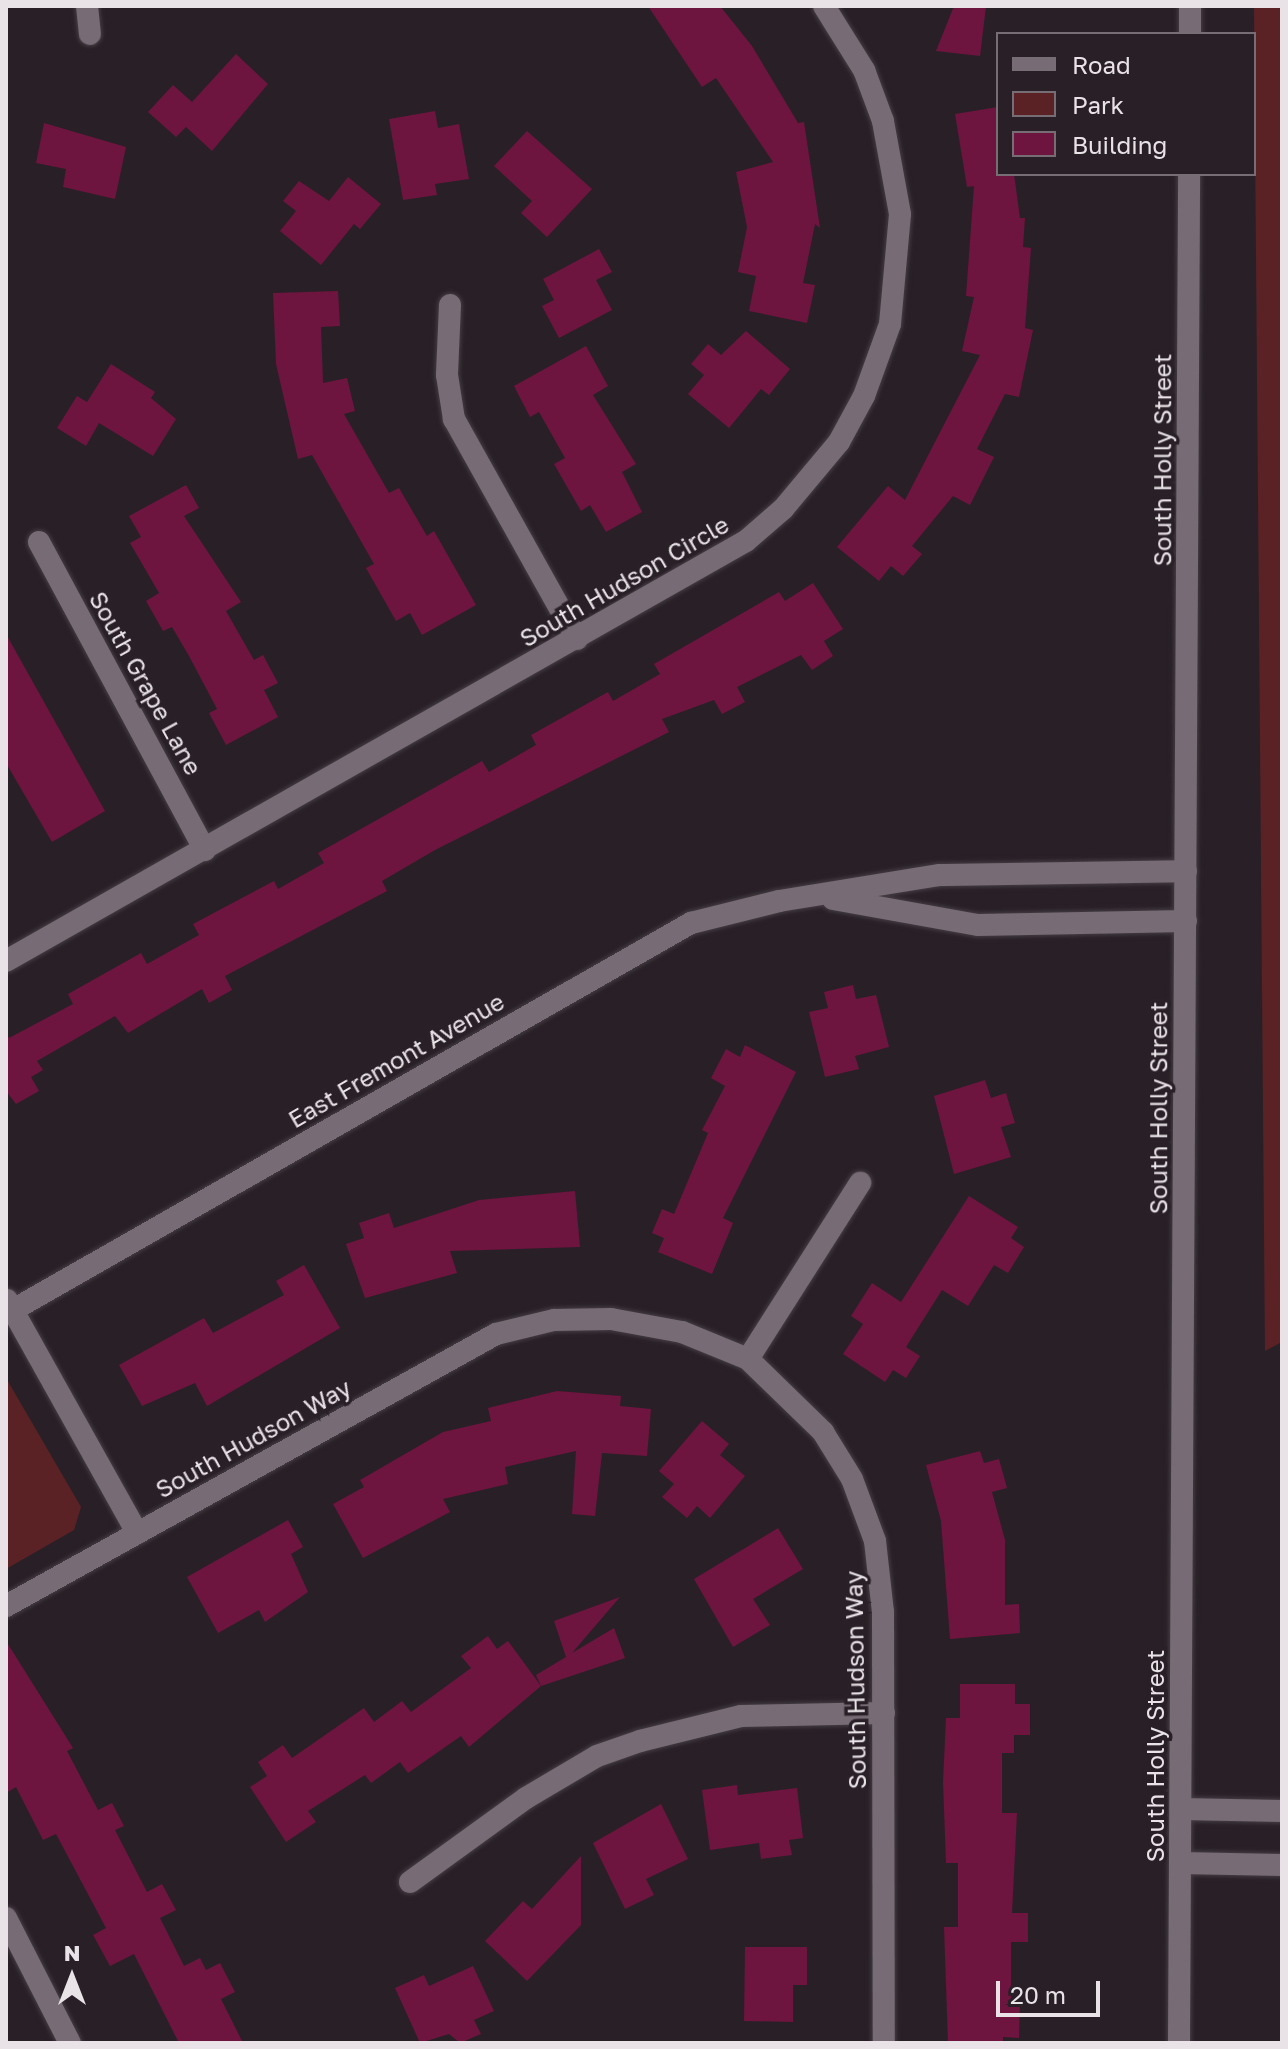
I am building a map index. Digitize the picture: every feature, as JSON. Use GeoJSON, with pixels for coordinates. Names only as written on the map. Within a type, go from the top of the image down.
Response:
{"type":"FeatureCollection","features":[{"type":"Feature","properties":{"kind":"street"},"geometry":{"type":"LineString","coordinates":[[87,6],[90,34]]}},
{"type":"Feature","properties":{"kind":"street","name":"South Hudson Circle"},"geometry":{"type":"LineString","coordinates":[[6,961],[746,541],[783,509],[839,442],[864,396],[890,324],[900,214],[883,121],[864,70],[824,6]]}},
{"type":"Feature","properties":{"kind":"street"},"geometry":{"type":"LineString","coordinates":[[1190,6],[1190,32]]}},
{"type":"Feature","properties":{"kind":"street","name":"South Holly Street"},"geometry":{"type":"LineString","coordinates":[[1179,2043],[1189,176]]}},
{"type":"Feature","properties":{"kind":"street"},"geometry":{"type":"LineString","coordinates":[[450,305],[447,375],[454,419],[577,639]]}},
{"type":"Feature","properties":{"kind":"street","name":"South Grape Lane"},"geometry":{"type":"LineString","coordinates":[[39,542],[205,850]]}},
{"type":"Feature","properties":{"kind":"street","name":"East Fremont Avenue"},"geometry":{"type":"LineString","coordinates":[[10,1304],[642,948],[735,909],[965,873],[1186,871]]}},
{"type":"Feature","properties":{"kind":"street","name":"East Fremont Avenue"},"geometry":{"type":"LineString","coordinates":[[820,897],[978,925],[1186,921]]}},
{"type":"Feature","properties":{"kind":"street"},"geometry":{"type":"LineString","coordinates":[[748,1359],[860,1183]]}},
{"type":"Feature","properties":{"kind":"street"},"geometry":{"type":"LineString","coordinates":[[10,1304],[137,1533]]}},
{"type":"Feature","properties":{"kind":"street","name":"South Hudson Way"},"geometry":{"type":"LineString","coordinates":[[6,1606],[496,1334],[554,1320],[611,1319],[682,1332],[748,1359],[804,1410],[852,1479],[880,1567],[884,1713],[884,2043]]}},
{"type":"Feature","properties":{"kind":"street"},"geometry":{"type":"LineString","coordinates":[[410,1882],[526,1798],[597,1756],[640,1741],[741,1716],[884,1713]]}},
{"type":"Feature","properties":{"kind":"street"},"geometry":{"type":"LineString","coordinates":[[1181,1809],[1282,1811]]}},
{"type":"Feature","properties":{"kind":"street"},"geometry":{"type":"LineString","coordinates":[[1180,1863],[1282,1865]]}},
{"type":"Feature","properties":{"kind":"street"},"geometry":{"type":"LineString","coordinates":[[6,1918],[70,2043]]}},
{"type":"Feature","properties":{"kind":"green space"},"geometry":{"type":"Polygon","coordinates":[[[1254,6],[1282,6],[1282,1342],[1265,1351],[1256,32],[1254,6]]]}},
{"type":"Feature","properties":{"kind":"green space"},"geometry":{"type":"Polygon","coordinates":[[[6,1378],[81,1507],[74,1530],[6,1569],[6,1378]]]}},
{"type":"Feature","properties":{"kind":"building"},"geometry":{"type":"Polygon","coordinates":[[[648,6],[720,6],[752,46],[798,123],[804,122],[820,228],[815,224],[803,283],[815,285],[807,323],[749,311],[756,276],[738,272],[747,227],[736,172],[773,162],[716,78],[702,87],[648,6]]]}},
{"type":"Feature","properties":{"kind":"building"},"geometry":{"type":"Polygon","coordinates":[[[954,6],[986,6],[980,56],[936,51],[954,6]]]}},
{"type":"Feature","properties":{"kind":"building"},"geometry":{"type":"Polygon","coordinates":[[[236,54],[268,84],[212,151],[186,127],[176,137],[148,112],[173,85],[192,102],[236,54]]]}},
{"type":"Feature","properties":{"kind":"building"},"geometry":{"type":"Polygon","coordinates":[[[996,107],[996,176],[1014,176],[1020,218],[1025,218],[1023,247],[1031,248],[1025,328],[1033,330],[1019,397],[1005,394],[977,449],[994,457],[970,505],[953,496],[912,546],[922,554],[903,576],[891,566],[879,581],[837,547],[888,486],[905,500],[980,355],[962,351],[974,297],[966,296],[974,186],[967,187],[955,114],[996,107]]]}},
{"type":"Feature","properties":{"kind":"building"},"geometry":{"type":"Polygon","coordinates":[[[435,111],[438,128],[459,124],[469,179],[435,184],[437,195],[403,200],[389,119],[435,111]]]}},
{"type":"Feature","properties":{"kind":"building"},"geometry":{"type":"Polygon","coordinates":[[[44,123],[126,147],[115,199],[63,187],[66,169],[36,163],[44,123]]]}},
{"type":"Feature","properties":{"kind":"building"},"geometry":{"type":"Polygon","coordinates":[[[527,131],[592,189],[547,237],[521,213],[532,201],[494,166],[527,131]]]}},
{"type":"Feature","properties":{"kind":"building"},"geometry":{"type":"Polygon","coordinates":[[[348,177],[381,204],[360,229],[354,224],[321,265],[280,231],[296,211],[283,201],[299,181],[329,201],[348,177]]]}},
{"type":"Feature","properties":{"kind":"building"},"geometry":{"type":"Polygon","coordinates":[[[599,249],[612,272],[596,280],[612,310],[559,338],[542,306],[554,300],[543,279],[599,249]]]}},
{"type":"Feature","properties":{"kind":"building"},"geometry":{"type":"Polygon","coordinates":[[[338,291],[340,326],[321,327],[323,383],[347,378],[355,411],[344,414],[389,493],[399,488],[427,536],[434,531],[476,605],[422,635],[410,613],[396,621],[366,568],[374,564],[312,455],[298,459],[276,364],[273,293],[338,291]]]}},
{"type":"Feature","properties":{"kind":"building"},"geometry":{"type":"Polygon","coordinates":[[[746,331],[790,369],[769,395],[761,389],[729,428],[688,394],[704,375],[691,364],[708,344],[721,355],[746,331]]]}},
{"type":"Feature","properties":{"kind":"building"},"geometry":{"type":"Polygon","coordinates":[[[586,346],[608,386],[593,395],[636,464],[622,472],[642,512],[606,532],[590,505],[581,511],[554,464],[565,458],[539,412],[530,417],[514,386],[586,346]]]}},
{"type":"Feature","properties":{"kind":"building"},"geometry":{"type":"Polygon","coordinates":[[[111,364],[155,392],[151,398],[176,419],[153,456],[99,423],[86,446],[57,428],[77,396],[87,402],[111,364]]]}},
{"type":"Feature","properties":{"kind":"building"},"geometry":{"type":"Polygon","coordinates":[[[186,485],[199,508],[184,516],[241,602],[226,611],[254,660],[263,655],[278,683],[264,690],[278,717],[226,745],[209,713],[217,709],[189,656],[172,627],[163,631],[146,601],[159,593],[130,543],[141,537],[129,516],[186,485]]]}},
{"type":"Feature","properties":{"kind":"building"},"geometry":{"type":"Polygon","coordinates":[[[813,583],[843,629],[824,641],[833,656],[812,670],[801,655],[737,687],[745,702],[722,714],[714,700],[662,719],[669,732],[435,850],[382,881],[387,891],[225,976],[232,990],[209,1003],[202,989],[128,1033],[115,1016],[37,1061],[43,1070],[31,1077],[39,1091],[16,1104],[6,1091],[6,1032],[9,1038],[73,1004],[68,994],[141,953],[147,964],[199,935],[193,924],[274,881],[278,889],[324,863],[318,853],[482,761],[489,772],[536,745],[531,735],[608,692],[613,701],[660,674],[654,664],[779,592],[785,601],[813,583]]]}},
{"type":"Feature","properties":{"kind":"building"},"geometry":{"type":"Polygon","coordinates":[[[6,634],[105,811],[52,842],[6,763],[6,634]]]}},
{"type":"Feature","properties":{"kind":"building"},"geometry":{"type":"Polygon","coordinates":[[[853,985],[856,999],[876,995],[889,1047],[855,1056],[859,1069],[825,1077],[809,1012],[828,1008],[824,992],[853,985]]]}},
{"type":"Feature","properties":{"kind":"building"},"geometry":{"type":"Polygon","coordinates":[[[745,1045],[796,1072],[723,1218],[733,1223],[712,1274],[658,1252],[664,1238],[652,1233],[662,1209],[674,1214],[708,1133],[702,1130],[725,1086],[711,1078],[726,1049],[740,1057],[745,1045]]]}},
{"type":"Feature","properties":{"kind":"building"},"geometry":{"type":"Polygon","coordinates":[[[985,1080],[991,1098],[1006,1093],[1015,1123],[1001,1127],[1011,1157],[954,1174],[934,1096],[985,1080]]]}},
{"type":"Feature","properties":{"kind":"building"},"geometry":{"type":"Polygon","coordinates":[[[575,1191],[580,1247],[450,1251],[457,1273],[365,1298],[346,1244],[364,1238],[359,1223],[389,1213],[394,1228],[479,1200],[575,1191]]]}},
{"type":"Feature","properties":{"kind":"building"},"geometry":{"type":"Polygon","coordinates":[[[969,1196],[1018,1227],[1011,1238],[1024,1247],[1008,1273],[994,1265],[968,1306],[942,1290],[906,1347],[920,1356],[906,1378],[893,1370],[885,1382],[843,1354],[863,1324],[851,1316],[872,1283],[901,1302],[969,1196]]]}},
{"type":"Feature","properties":{"kind":"building"},"geometry":{"type":"Polygon","coordinates":[[[304,1265],[340,1328],[207,1406],[195,1383],[142,1406],[119,1365],[204,1318],[213,1333],[284,1295],[276,1281],[304,1265]]]}},
{"type":"Feature","properties":{"kind":"building"},"geometry":{"type":"Polygon","coordinates":[[[557,1391],[621,1396],[620,1406],[651,1409],[647,1456],[602,1453],[595,1516],[572,1514],[576,1451],[505,1467],[508,1484],[443,1499],[450,1512],[363,1558],[333,1504],[364,1487],[360,1480],[443,1432],[491,1421],[488,1408],[557,1391]]]}},
{"type":"Feature","properties":{"kind":"building"},"geometry":{"type":"Polygon","coordinates":[[[702,1421],[729,1444],[720,1455],[745,1476],[710,1518],[697,1506],[687,1518],[662,1497],[674,1484],[659,1471],[702,1421]]]}},
{"type":"Feature","properties":{"kind":"building"},"geometry":{"type":"Polygon","coordinates":[[[980,1451],[984,1463],[999,1459],[1007,1488],[992,1492],[1005,1540],[1005,1605],[1019,1604],[1020,1633],[950,1639],[941,1521],[926,1465],[980,1451]]]}},
{"type":"Feature","properties":{"kind":"building"},"geometry":{"type":"Polygon","coordinates":[[[288,1520],[303,1547],[291,1554],[308,1592],[265,1622],[259,1610],[218,1633],[187,1577],[288,1520]]]}},
{"type":"Feature","properties":{"kind":"building"},"geometry":{"type":"Polygon","coordinates":[[[778,1528],[803,1569],[753,1599],[770,1625],[733,1647],[694,1579],[778,1528]]]}},
{"type":"Feature","properties":{"kind":"building"},"geometry":{"type":"Polygon","coordinates":[[[620,1597],[572,1653],[614,1628],[625,1658],[541,1686],[536,1675],[566,1657],[554,1621],[620,1597]]]}},
{"type":"Feature","properties":{"kind":"building"},"geometry":{"type":"Polygon","coordinates":[[[488,1636],[497,1649],[508,1641],[541,1686],[469,1747],[461,1736],[408,1773],[400,1762],[371,1783],[365,1775],[308,1811],[316,1822],[286,1842],[250,1787],[267,1776],[258,1762],[283,1745],[292,1758],[364,1708],[374,1722],[402,1701],[411,1712],[471,1668],[461,1656],[488,1636]]]}},
{"type":"Feature","properties":{"kind":"building"},"geometry":{"type":"Polygon","coordinates":[[[6,1641],[73,1748],[67,1751],[98,1810],[112,1803],[124,1826],[115,1830],[147,1892],[162,1884],[176,1910],[160,1918],[184,1966],[200,1958],[206,1970],[220,1963],[235,1992],[221,1999],[243,2043],[179,2043],[134,1954],[110,1966],[93,1935],[106,1928],[56,1834],[43,1840],[16,1787],[6,1793],[6,1641]]]}},
{"type":"Feature","properties":{"kind":"building"},"geometry":{"type":"Polygon","coordinates":[[[960,1684],[1015,1684],[1015,1704],[1030,1704],[1030,1735],[1014,1735],[1014,1753],[1002,1753],[1002,1813],[1017,1813],[1012,1913],[1028,1913],[1028,1942],[1011,1942],[1011,2004],[1020,2004],[1019,2038],[1003,2037],[1003,2043],[948,2043],[944,1927],[958,1927],[958,1863],[946,1863],[943,1782],[946,1718],[960,1718],[960,1684]]]}},
{"type":"Feature","properties":{"kind":"building"},"geometry":{"type":"Polygon","coordinates":[[[737,1785],[738,1795],[797,1788],[803,1838],[789,1840],[792,1855],[761,1859],[759,1843],[710,1850],[702,1790],[737,1785]]]}},
{"type":"Feature","properties":{"kind":"building"},"geometry":{"type":"Polygon","coordinates":[[[661,1804],[688,1859],[646,1879],[654,1895],[625,1909],[593,1843],[661,1804]]]}},
{"type":"Feature","properties":{"kind":"building"},"geometry":{"type":"Polygon","coordinates":[[[581,1856],[581,1925],[527,1981],[485,1941],[523,1901],[532,1909],[581,1856]]]}},
{"type":"Feature","properties":{"kind":"building"},"geometry":{"type":"Polygon","coordinates":[[[745,1947],[807,1947],[807,1985],[793,1985],[793,2022],[744,2021],[745,1947]]]}},
{"type":"Feature","properties":{"kind":"building"},"geometry":{"type":"Polygon","coordinates":[[[473,1966],[494,2011],[474,2020],[481,2034],[460,2043],[449,2034],[420,2043],[395,1988],[424,1975],[429,1986],[473,1966]]]}}]}
